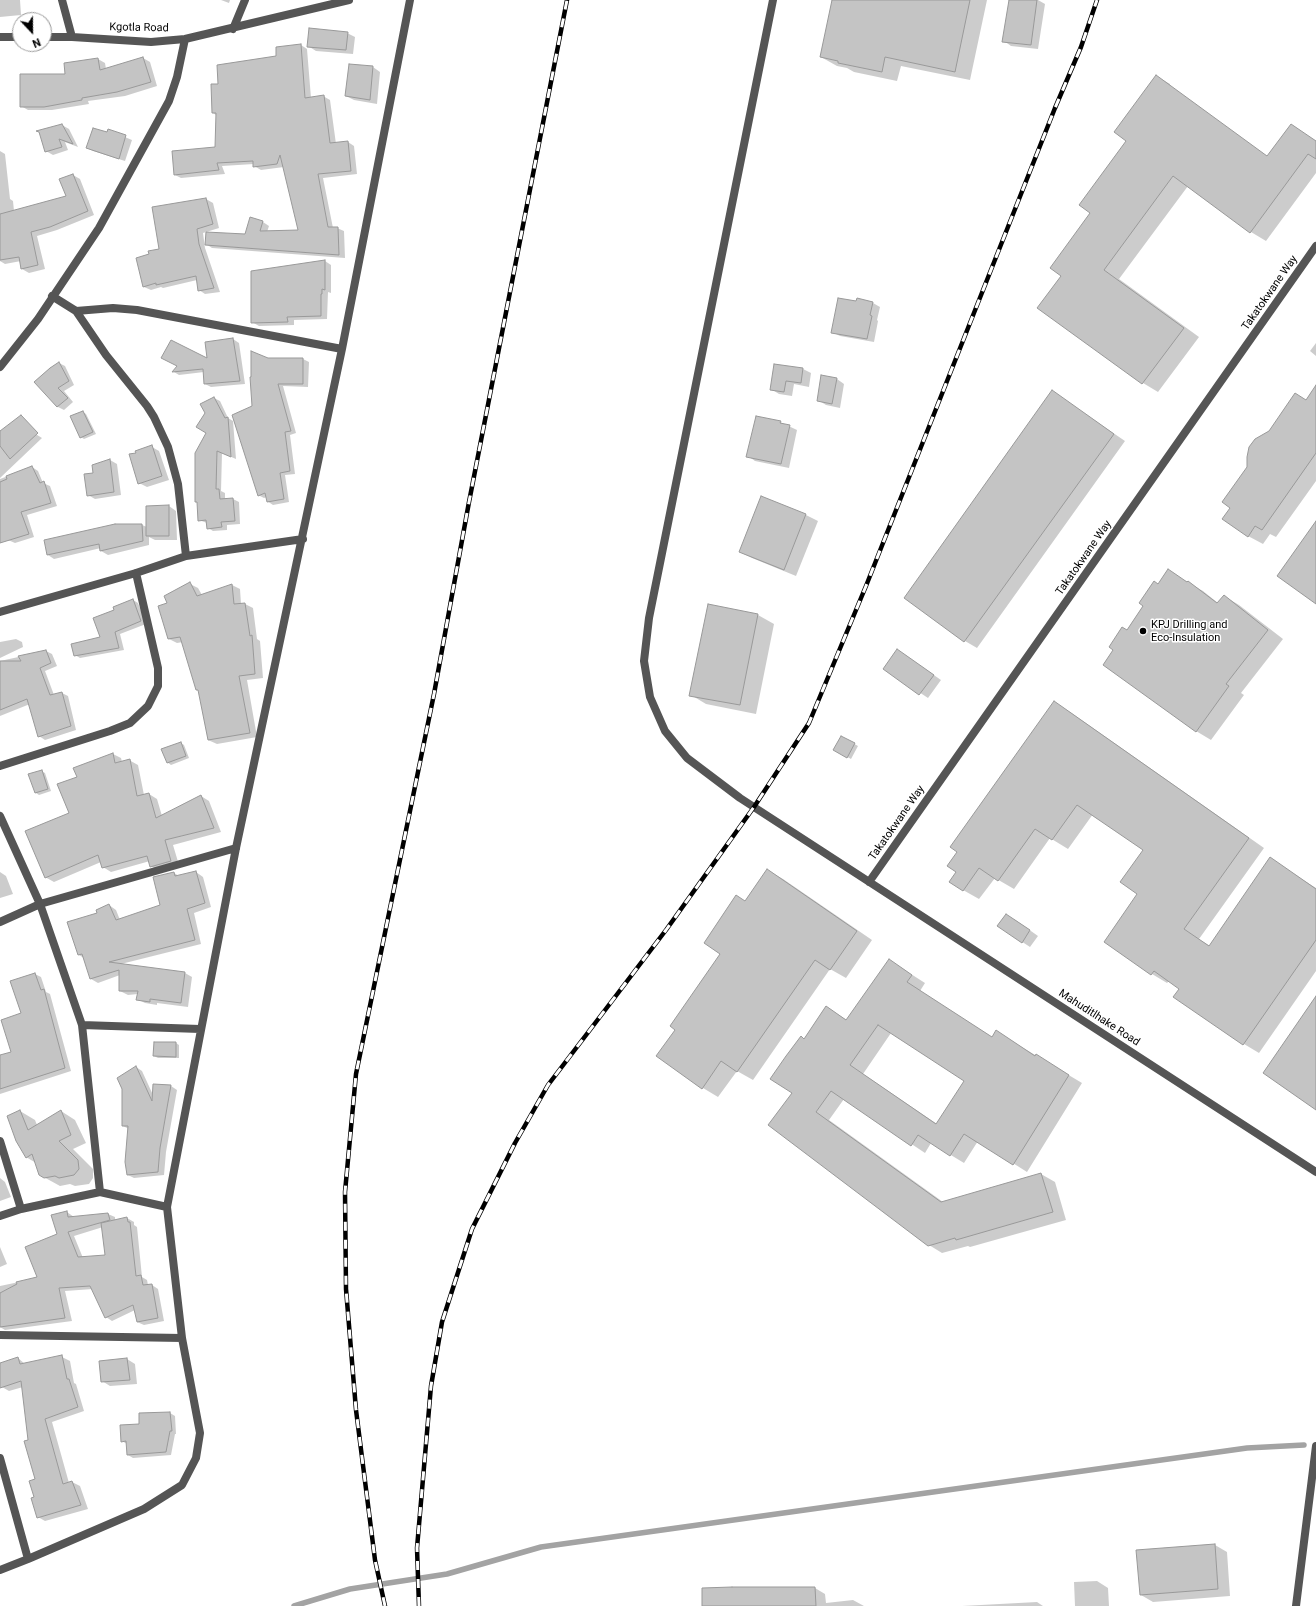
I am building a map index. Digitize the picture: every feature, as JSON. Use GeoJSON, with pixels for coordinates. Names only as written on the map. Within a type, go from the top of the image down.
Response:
{"type":"FeatureCollection","features":[{"type":"Feature","properties":{"kind":"street"},"geometry":{"type":"LineString","coordinates":[[62,0],[72,37]]}},
{"type":"Feature","properties":{"kind":"street"},"geometry":{"type":"LineString","coordinates":[[232,29],[245,0]]}},
{"type":"Feature","properties":{"kind":"street","name":"Kgotla Road"},"geometry":{"type":"LineString","coordinates":[[52,37],[151,42],[185,39],[349,0]]}},
{"type":"Feature","properties":{"kind":"street"},"geometry":{"type":"LineString","coordinates":[[0,1570],[144,1509],[182,1485],[196,1458],[200,1433],[182,1338],[167,1206],[236,848],[303,539],[342,349],[410,0]]}},
{"type":"Feature","properties":{"kind":"street","name":"Mahuditlhake Road"},"geometry":{"type":"LineString","coordinates":[[773,0],[652,603],[644,661],[650,697],[666,731],[687,758],[754,807],[1316,1172]]}},
{"type":"Feature","properties":{"kind":"street"},"geometry":{"type":"LineString","coordinates":[[0,37],[12,37]]}},
{"type":"Feature","properties":{"kind":"street"},"geometry":{"type":"LineString","coordinates":[[0,367],[38,319],[99,228],[169,101],[185,39]]}},
{"type":"Feature","properties":{"kind":"street","name":"Takatokwane Way"},"geometry":{"type":"LineString","coordinates":[[869,882],[1316,246]]}},
{"type":"Feature","properties":{"kind":"street"},"geometry":{"type":"LineString","coordinates":[[52,296],[76,311],[106,355],[147,406],[162,434],[173,463],[178,484],[186,556]]}},
{"type":"Feature","properties":{"kind":"street"},"geometry":{"type":"LineString","coordinates":[[76,311],[113,308],[137,310],[342,349]]}},
{"type":"Feature","properties":{"kind":"street"},"geometry":{"type":"LineString","coordinates":[[0,612],[136,574],[186,556],[303,539]]}},
{"type":"Feature","properties":{"kind":"street"},"geometry":{"type":"LineString","coordinates":[[0,766],[110,731],[130,723],[148,706],[158,686],[158,668],[136,574]]}},
{"type":"Feature","properties":{"kind":"street"},"geometry":{"type":"LineString","coordinates":[[0,816],[40,904],[82,1025],[100,1192]]}},
{"type":"Feature","properties":{"kind":"street"},"geometry":{"type":"LineString","coordinates":[[0,922],[40,904],[236,848]]}},
{"type":"Feature","properties":{"kind":"street"},"geometry":{"type":"LineString","coordinates":[[82,1025],[200,1029]]}},
{"type":"Feature","properties":{"kind":"street"},"geometry":{"type":"LineString","coordinates":[[0,1141],[21,1209]]}},
{"type":"Feature","properties":{"kind":"street"},"geometry":{"type":"LineString","coordinates":[[0,1216],[21,1209],[100,1192],[167,1206]]}},
{"type":"Feature","properties":{"kind":"street"},"geometry":{"type":"LineString","coordinates":[[0,1335],[182,1338]]}},
{"type":"Feature","properties":{"kind":"street"},"geometry":{"type":"LineString","coordinates":[[1296,1606],[1315,1465],[1316,1446]]}},
{"type":"Feature","properties":{"kind":"street"},"geometry":{"type":"LineString","coordinates":[[0,1458],[28,1559]]}},
{"type":"Feature","properties":{"kind":"building"},"geometry":{"type":"Polygon","coordinates":[[[832,0],[970,0],[955,72],[885,57],[882,72],[838,63],[838,61],[820,57],[832,0]]]}},
{"type":"Feature","properties":{"kind":"building"},"geometry":{"type":"Polygon","coordinates":[[[1009,0],[1037,0],[1031,45],[1002,42],[1009,0]]]}},
{"type":"Feature","properties":{"kind":"building"},"geometry":{"type":"Polygon","coordinates":[[[309,28],[348,32],[346,50],[307,47],[309,28]]]}},
{"type":"Feature","properties":{"kind":"building"},"geometry":{"type":"Polygon","coordinates":[[[301,44],[305,98],[324,95],[330,143],[348,141],[351,171],[318,174],[328,227],[338,227],[339,255],[205,245],[206,232],[245,234],[250,217],[263,221],[260,231],[298,230],[280,155],[277,164],[253,167],[253,161],[217,163],[219,170],[174,175],[172,151],[215,147],[216,113],[212,113],[211,84],[218,84],[217,65],[276,56],[276,47],[301,44]]]}},
{"type":"Feature","properties":{"kind":"building"},"geometry":{"type":"Polygon","coordinates":[[[143,57],[151,82],[117,92],[82,98],[82,100],[44,107],[20,107],[20,74],[65,74],[64,63],[98,58],[100,70],[143,57]]]}},
{"type":"Feature","properties":{"kind":"building"},"geometry":{"type":"Polygon","coordinates":[[[349,64],[373,66],[370,100],[345,96],[349,64]]]}},
{"type":"Feature","properties":{"kind":"building"},"geometry":{"type":"Polygon","coordinates":[[[1156,75],[1267,156],[1291,124],[1316,141],[1316,159],[1308,154],[1250,233],[1173,176],[1104,270],[1184,328],[1142,384],[1037,308],[1061,276],[1050,268],[1090,213],[1079,205],[1126,141],[1114,132],[1156,75]]]}},
{"type":"Feature","properties":{"kind":"building"},"geometry":{"type":"Polygon","coordinates":[[[62,124],[73,144],[59,139],[62,147],[45,152],[39,132],[36,131],[62,124]]]}},
{"type":"Feature","properties":{"kind":"building"},"geometry":{"type":"Polygon","coordinates":[[[93,128],[107,132],[108,129],[126,135],[119,159],[86,148],[93,128]]]}},
{"type":"Feature","properties":{"kind":"building"},"geometry":{"type":"Polygon","coordinates":[[[73,174],[88,211],[50,227],[31,232],[38,265],[21,269],[19,257],[0,260],[0,214],[66,196],[59,179],[73,174]]]}},
{"type":"Feature","properties":{"kind":"building"},"geometry":{"type":"Polygon","coordinates":[[[206,198],[213,224],[197,229],[199,244],[214,288],[198,291],[196,276],[156,285],[156,283],[143,287],[136,258],[149,254],[148,251],[159,249],[152,207],[206,198]]]}},
{"type":"Feature","properties":{"kind":"building"},"geometry":{"type":"Polygon","coordinates":[[[325,260],[325,290],[322,289],[321,294],[321,316],[287,317],[288,322],[251,323],[251,271],[325,260]]]}},
{"type":"Feature","properties":{"kind":"building"},"geometry":{"type":"Polygon","coordinates":[[[838,298],[856,301],[857,298],[873,302],[870,315],[872,316],[867,339],[831,333],[838,298]]]}},
{"type":"Feature","properties":{"kind":"building"},"geometry":{"type":"Polygon","coordinates":[[[233,338],[240,381],[204,384],[203,369],[172,372],[177,366],[161,358],[171,340],[207,358],[205,342],[233,338]]]}},
{"type":"Feature","properties":{"kind":"building"},"geometry":{"type":"Polygon","coordinates":[[[251,351],[268,358],[303,358],[303,384],[278,384],[291,431],[285,432],[290,471],[280,473],[284,499],[267,502],[265,493],[258,496],[232,415],[252,406],[250,377],[251,351]]]}},
{"type":"Feature","properties":{"kind":"building"},"geometry":{"type":"Polygon","coordinates":[[[59,362],[69,381],[58,388],[68,398],[57,407],[34,382],[59,362]]]}},
{"type":"Feature","properties":{"kind":"building"},"geometry":{"type":"Polygon","coordinates":[[[774,364],[803,368],[801,383],[786,381],[784,392],[770,390],[774,364]]]}},
{"type":"Feature","properties":{"kind":"building"},"geometry":{"type":"Polygon","coordinates":[[[821,375],[837,378],[832,404],[817,401],[821,375]]]}},
{"type":"Feature","properties":{"kind":"building"},"geometry":{"type":"Polygon","coordinates":[[[1316,385],[1316,453],[1262,530],[1255,526],[1248,537],[1222,519],[1230,508],[1222,502],[1247,467],[1249,447],[1255,439],[1269,431],[1295,393],[1306,400],[1316,385]]]}},
{"type":"Feature","properties":{"kind":"building"},"geometry":{"type":"Polygon","coordinates":[[[1052,390],[1114,434],[964,642],[904,598],[1052,390]]]}},
{"type":"Feature","properties":{"kind":"building"},"geometry":{"type":"Polygon","coordinates":[[[214,397],[225,418],[228,417],[231,457],[217,451],[216,489],[219,489],[220,499],[233,498],[235,521],[221,522],[222,527],[207,529],[206,520],[198,521],[197,502],[195,502],[195,453],[206,433],[196,427],[205,413],[200,404],[214,397]]]}},
{"type":"Feature","properties":{"kind":"building"},"geometry":{"type":"Polygon","coordinates":[[[83,411],[93,432],[80,438],[70,416],[83,411]]]}},
{"type":"Feature","properties":{"kind":"building"},"geometry":{"type":"Polygon","coordinates":[[[21,415],[38,433],[10,459],[0,446],[0,431],[21,415]]]}},
{"type":"Feature","properties":{"kind":"building"},"geometry":{"type":"Polygon","coordinates":[[[756,416],[781,421],[780,423],[790,425],[781,464],[746,457],[756,416]]]}},
{"type":"Feature","properties":{"kind":"building"},"geometry":{"type":"Polygon","coordinates":[[[152,445],[162,476],[138,484],[129,454],[136,453],[135,451],[152,445]]]}},
{"type":"Feature","properties":{"kind":"building"},"geometry":{"type":"Polygon","coordinates":[[[110,459],[114,492],[87,496],[84,474],[93,473],[92,465],[110,459]]]}},
{"type":"Feature","properties":{"kind":"building"},"geometry":{"type":"Polygon","coordinates":[[[32,466],[40,483],[44,481],[51,503],[21,512],[29,534],[0,543],[0,482],[7,479],[6,476],[32,466]]]}},
{"type":"Feature","properties":{"kind":"building"},"geometry":{"type":"Polygon","coordinates":[[[761,496],[806,514],[784,570],[739,552],[761,496]]]}},
{"type":"Feature","properties":{"kind":"building"},"geometry":{"type":"Polygon","coordinates":[[[169,505],[169,536],[146,536],[146,506],[169,505]]]}},
{"type":"Feature","properties":{"kind":"building"},"geometry":{"type":"Polygon","coordinates":[[[1316,521],[1316,604],[1277,576],[1316,521]]]}},
{"type":"Feature","properties":{"kind":"building"},"geometry":{"type":"Polygon","coordinates":[[[115,524],[142,524],[143,541],[100,551],[99,544],[47,555],[44,540],[115,524]]]}},
{"type":"Feature","properties":{"kind":"building"},"geometry":{"type":"Polygon","coordinates":[[[1168,569],[1187,582],[1188,581],[1217,603],[1224,595],[1268,630],[1226,684],[1229,686],[1196,732],[1103,665],[1113,650],[1109,647],[1122,627],[1127,630],[1143,606],[1139,603],[1154,581],[1158,584],[1168,569]]]}},
{"type":"Feature","properties":{"kind":"building"},"geometry":{"type":"Polygon","coordinates":[[[190,582],[197,596],[232,584],[234,604],[245,603],[250,636],[252,635],[255,674],[239,676],[250,733],[208,740],[198,690],[196,690],[180,637],[168,639],[158,606],[167,603],[164,596],[190,582]]]}},
{"type":"Feature","properties":{"kind":"building"},"geometry":{"type":"Polygon","coordinates":[[[133,599],[141,621],[115,632],[119,648],[74,656],[71,644],[100,637],[93,618],[114,610],[113,607],[133,599]]]}},
{"type":"Feature","properties":{"kind":"building"},"geometry":{"type":"Polygon","coordinates":[[[708,604],[758,614],[740,705],[689,696],[708,604]]]}},
{"type":"Feature","properties":{"kind":"building"},"geometry":{"type":"Polygon","coordinates":[[[897,649],[934,675],[919,695],[883,669],[897,649]]]}},
{"type":"Feature","properties":{"kind":"building"},"geometry":{"type":"Polygon","coordinates":[[[46,650],[51,663],[40,668],[50,695],[62,692],[71,726],[38,737],[27,699],[0,710],[0,661],[21,661],[18,656],[46,650]]]}},
{"type":"Feature","properties":{"kind":"building"},"geometry":{"type":"Polygon","coordinates":[[[1054,701],[1249,838],[1184,929],[1209,946],[1270,857],[1316,889],[1316,940],[1243,1045],[1173,997],[1179,989],[1154,971],[1151,975],[1104,942],[1137,894],[1120,882],[1143,850],[1077,805],[1052,840],[1035,829],[998,881],[979,868],[963,891],[949,882],[956,872],[947,866],[957,852],[950,847],[1054,701]]]}},
{"type":"Feature","properties":{"kind":"building"},"geometry":{"type":"Polygon","coordinates":[[[841,736],[855,743],[847,758],[833,750],[841,736]]]}},
{"type":"Feature","properties":{"kind":"building"},"geometry":{"type":"Polygon","coordinates":[[[181,742],[186,756],[167,763],[161,749],[181,742]]]}},
{"type":"Feature","properties":{"kind":"building"},"geometry":{"type":"Polygon","coordinates":[[[113,753],[115,763],[130,759],[137,796],[149,793],[156,818],[201,795],[214,828],[165,840],[171,861],[150,867],[147,856],[102,868],[98,855],[45,878],[25,831],[69,813],[57,784],[77,777],[73,768],[113,753]]]}},
{"type":"Feature","properties":{"kind":"building"},"geometry":{"type":"Polygon","coordinates":[[[42,770],[48,789],[35,793],[28,774],[42,770]]]}},
{"type":"Feature","properties":{"kind":"building"},"geometry":{"type":"Polygon","coordinates":[[[767,869],[857,931],[830,970],[815,960],[737,1072],[721,1061],[702,1089],[656,1056],[675,1030],[670,1026],[720,954],[704,943],[736,895],[745,901],[767,869]]]}},
{"type":"Feature","properties":{"kind":"building"},"geometry":{"type":"Polygon","coordinates":[[[196,871],[205,903],[187,909],[195,940],[109,962],[185,972],[181,1003],[150,999],[150,1002],[136,1000],[138,991],[119,991],[119,970],[90,979],[82,954],[78,955],[67,922],[97,913],[96,910],[109,904],[116,920],[160,905],[153,877],[174,872],[175,876],[196,871]]]}},
{"type":"Feature","properties":{"kind":"building"},"geometry":{"type":"Polygon","coordinates":[[[1006,914],[1030,930],[1022,943],[997,926],[1006,914]]]}},
{"type":"Feature","properties":{"kind":"building"},"geometry":{"type":"Polygon","coordinates":[[[889,959],[912,975],[907,982],[992,1037],[996,1030],[1035,1056],[1036,1054],[1069,1075],[1013,1165],[964,1134],[950,1156],[918,1135],[911,1146],[831,1091],[816,1112],[941,1202],[1041,1173],[1053,1212],[956,1240],[955,1238],[928,1246],[768,1125],[792,1093],[770,1079],[786,1056],[801,1036],[804,1039],[826,1006],[846,1020],[889,959]],[[878,1025],[850,1065],[936,1124],[964,1081],[878,1025]]]}},
{"type":"Feature","properties":{"kind":"building"},"geometry":{"type":"Polygon","coordinates":[[[35,973],[41,990],[44,989],[65,1068],[0,1089],[0,1055],[11,1052],[1,1020],[21,1013],[10,981],[35,973]]]}},
{"type":"Feature","properties":{"kind":"building"},"geometry":{"type":"Polygon","coordinates":[[[1316,996],[1316,1110],[1263,1073],[1316,996]]]}},
{"type":"Feature","properties":{"kind":"building"},"geometry":{"type":"Polygon","coordinates":[[[154,1042],[176,1042],[176,1057],[153,1056],[154,1042]]]}},
{"type":"Feature","properties":{"kind":"building"},"geometry":{"type":"Polygon","coordinates":[[[136,1066],[152,1101],[153,1084],[171,1085],[160,1148],[158,1172],[127,1175],[125,1162],[128,1126],[122,1126],[122,1089],[117,1078],[136,1066]]]}},
{"type":"Feature","properties":{"kind":"building"},"geometry":{"type":"Polygon","coordinates":[[[20,1110],[28,1130],[61,1110],[71,1135],[59,1141],[78,1160],[79,1169],[74,1175],[59,1178],[55,1176],[44,1178],[39,1175],[32,1154],[26,1158],[16,1141],[7,1116],[20,1110]]]}},
{"type":"Feature","properties":{"kind":"building"},"geometry":{"type":"Polygon","coordinates":[[[67,1211],[68,1217],[108,1213],[110,1220],[68,1232],[78,1257],[105,1255],[101,1223],[127,1217],[128,1222],[130,1222],[136,1276],[141,1275],[143,1285],[152,1284],[158,1318],[137,1322],[133,1305],[105,1318],[90,1286],[59,1288],[65,1318],[0,1327],[0,1293],[17,1284],[16,1282],[37,1277],[25,1247],[57,1234],[51,1215],[67,1211]]]}},
{"type":"Feature","properties":{"kind":"building"},"geometry":{"type":"Polygon","coordinates":[[[62,1355],[67,1379],[69,1379],[78,1407],[45,1419],[63,1484],[72,1481],[81,1505],[37,1518],[31,1498],[34,1497],[29,1481],[35,1479],[24,1441],[28,1440],[21,1381],[0,1388],[0,1363],[18,1357],[20,1364],[62,1355]]]}},
{"type":"Feature","properties":{"kind":"building"},"geometry":{"type":"Polygon","coordinates":[[[127,1358],[130,1380],[101,1382],[99,1361],[127,1358]]]}},
{"type":"Feature","properties":{"kind":"building"},"geometry":{"type":"Polygon","coordinates":[[[170,1412],[172,1431],[170,1431],[166,1452],[127,1455],[126,1441],[121,1442],[120,1425],[139,1424],[139,1413],[170,1412]]]}},
{"type":"Feature","properties":{"kind":"building"},"geometry":{"type":"Polygon","coordinates":[[[1215,1544],[1218,1589],[1140,1595],[1136,1550],[1215,1544]]]}},
{"type":"Feature","properties":{"kind":"building"},"geometry":{"type":"Polygon","coordinates":[[[815,1587],[816,1606],[702,1606],[702,1588],[815,1587]]]}},
{"type":"Feature","properties":{"kind":"waterway"},"geometry":{"type":"LineString","coordinates":[[294,1606],[350,1589],[447,1574],[541,1547],[1247,1448],[1304,1445]]}},
{"type":"Feature","properties":{"kind":"railway"},"geometry":{"type":"LineString","coordinates":[[385,1606],[375,1560],[356,1410],[346,1289],[345,1192],[356,1074],[434,694],[469,502],[567,0]]}},
{"type":"Feature","properties":{"kind":"railway"},"geometry":{"type":"LineString","coordinates":[[419,1606],[417,1548],[431,1386],[442,1322],[472,1229],[515,1143],[548,1085],[666,930],[754,807],[809,723],[866,586],[1055,108],[1081,47],[1097,0]]}},
{"type":"Feature","properties":{"kind":"place","name":"KPJ Drilling and Eco-Insulation"},"geometry":{"type":"Point","coordinates":[1143,631]}}]}
